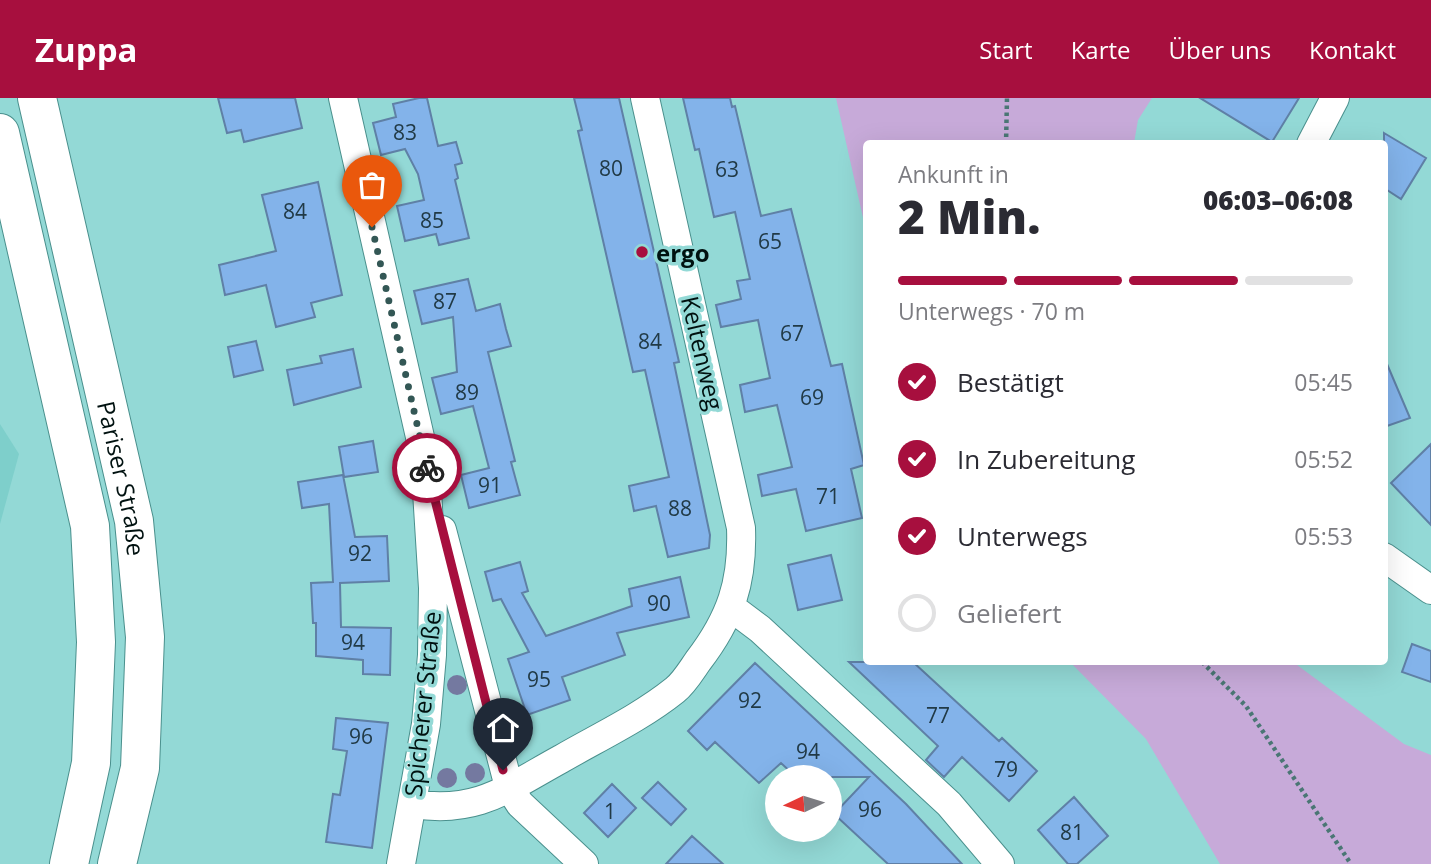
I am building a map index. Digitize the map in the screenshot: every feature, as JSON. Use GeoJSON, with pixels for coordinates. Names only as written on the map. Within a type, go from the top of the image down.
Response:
{"type":"FeatureCollection","features":[{"type":"Feature","properties":{"kind":"main road","name":"Pariser Straße"},"geometry":{"type":"LineString","coordinates":[[37,98],[134,521],[145,637],[140,768],[117,864]]}},
{"type":"Feature","properties":{"kind":"main road","name":"Pariser Straße"},"geometry":{"type":"LineString","coordinates":[[0,133],[90,526],[96,642],[91,764],[69,864]]}},
{"type":"Feature","properties":{"kind":"street","name":"Spicherer Straße"},"geometry":{"type":"LineString","coordinates":[[343,98],[425,459],[509,788]]}},
{"type":"Feature","properties":{"kind":"street","name":"Keltenweg"},"geometry":{"type":"LineString","coordinates":[[413,804],[452,808],[484,802],[639,716],[678,688],[705,653],[732,608],[742,562],[741,528],[645,98]]}},
{"type":"Feature","properties":{"kind":"street"},"geometry":{"type":"LineString","coordinates":[[1313,140],[1335,98]]}},
{"type":"Feature","properties":{"kind":"street","name":"Spicherer Straße"},"geometry":{"type":"LineString","coordinates":[[401,864],[413,804],[432,654],[433,589],[425,459]]}},
{"type":"Feature","properties":{"kind":"street"},"geometry":{"type":"LineString","coordinates":[[1388,560],[1431,590]]}},
{"type":"Feature","properties":{"kind":"street"},"geometry":{"type":"LineString","coordinates":[[732,608],[760,629],[949,804],[1000,864]]}},
{"type":"Feature","properties":{"kind":"street"},"geometry":{"type":"LineString","coordinates":[[509,788],[520,804],[584,864]]}},
{"type":"Feature","properties":{"kind":"path"},"geometry":{"type":"LineString","coordinates":[[1006,140],[1007,98]]}},
{"type":"Feature","properties":{"kind":"path"},"geometry":{"type":"LineString","coordinates":[[1205,665],[1246,706],[1351,864]]}},
{"type":"Feature","properties":{"kind":"shaded area"},"geometry":{"type":"Polygon","coordinates":[[[836,98],[1152,98],[1138,120],[1135,140],[863,140],[863,218],[836,98]]]}},
{"type":"Feature","properties":{"kind":"shaded area"},"geometry":{"type":"Polygon","coordinates":[[[0,424],[19,454],[0,524],[0,424]]]}},
{"type":"Feature","properties":{"kind":"shaded area"},"geometry":{"type":"Polygon","coordinates":[[[1073,665],[1297,665],[1404,744],[1431,755],[1431,864],[1220,864],[1146,739],[1073,665]]]}},
{"type":"Feature","properties":{"kind":"building"},"geometry":{"type":"Polygon","coordinates":[[[218,98],[295,98],[302,128],[244,142],[241,130],[227,133],[218,98]]]}},
{"type":"Feature","properties":{"kind":"building"},"geometry":{"type":"Polygon","coordinates":[[[427,98],[438,146],[456,142],[462,163],[455,165],[458,178],[455,180],[469,238],[439,245],[436,234],[405,241],[397,206],[424,200],[418,174],[405,149],[381,155],[373,123],[396,117],[393,104],[427,98]]]}},
{"type":"Feature","properties":{"kind":"building"},"geometry":{"type":"Polygon","coordinates":[[[574,98],[619,98],[679,362],[674,363],[710,535],[709,548],[668,557],[656,506],[634,511],[629,486],[669,477],[645,370],[633,372],[578,131],[582,130],[574,98]]]}},
{"type":"Feature","properties":{"kind":"building"},"geometry":{"type":"Polygon","coordinates":[[[683,98],[730,98],[732,107],[735,106],[761,216],[791,209],[831,366],[842,364],[863,460],[863,465],[851,469],[862,518],[806,531],[796,489],[762,496],[758,475],[792,467],[777,405],[745,412],[740,385],[770,378],[758,320],[721,327],[716,305],[741,299],[737,281],[750,279],[735,212],[714,217],[699,149],[695,150],[683,98]]]}},
{"type":"Feature","properties":{"kind":"building"},"geometry":{"type":"Polygon","coordinates":[[[1200,98],[1299,98],[1273,140],[1269,140],[1200,98]]]}},
{"type":"Feature","properties":{"kind":"building"},"geometry":{"type":"Polygon","coordinates":[[[1384,133],[1426,158],[1401,199],[1388,191],[1388,140],[1384,140],[1384,133]]]}},
{"type":"Feature","properties":{"kind":"building"},"geometry":{"type":"Polygon","coordinates":[[[318,182],[342,295],[311,303],[315,317],[276,327],[266,285],[225,295],[219,265],[276,251],[262,195],[318,182]]]}},
{"type":"Feature","properties":{"kind":"building"},"geometry":{"type":"Polygon","coordinates":[[[468,279],[476,311],[500,304],[511,346],[488,352],[515,461],[511,462],[520,495],[469,508],[461,475],[489,468],[473,406],[441,414],[432,378],[457,372],[453,317],[422,324],[414,291],[468,279]]]}},
{"type":"Feature","properties":{"kind":"building"},"geometry":{"type":"Polygon","coordinates":[[[256,341],[263,370],[234,377],[228,347],[256,341]]]}},
{"type":"Feature","properties":{"kind":"building"},"geometry":{"type":"Polygon","coordinates":[[[353,349],[361,387],[294,405],[287,370],[322,363],[320,356],[353,349]]]}},
{"type":"Feature","properties":{"kind":"building"},"geometry":{"type":"Polygon","coordinates":[[[1388,366],[1410,418],[1388,426],[1388,366]]]}},
{"type":"Feature","properties":{"kind":"building"},"geometry":{"type":"Polygon","coordinates":[[[373,441],[378,472],[344,477],[339,447],[373,441]]]}},
{"type":"Feature","properties":{"kind":"building"},"geometry":{"type":"Polygon","coordinates":[[[1431,444],[1431,525],[1391,483],[1431,444]]]}},
{"type":"Feature","properties":{"kind":"building"},"geometry":{"type":"Polygon","coordinates":[[[343,475],[355,537],[387,536],[389,581],[340,583],[341,627],[391,628],[390,675],[363,674],[363,660],[316,656],[316,623],[313,623],[311,583],[333,582],[329,504],[302,508],[298,482],[343,475]]]}},
{"type":"Feature","properties":{"kind":"building"},"geometry":{"type":"Polygon","coordinates":[[[831,555],[842,600],[798,610],[788,565],[831,555]]]}},
{"type":"Feature","properties":{"kind":"building"},"geometry":{"type":"Polygon","coordinates":[[[520,562],[528,591],[522,593],[546,636],[632,606],[629,589],[680,577],[689,617],[617,633],[625,655],[562,677],[570,700],[527,715],[508,659],[529,652],[501,599],[493,601],[485,572],[520,562]]]}},
{"type":"Feature","properties":{"kind":"building"},"geometry":{"type":"Polygon","coordinates":[[[1412,644],[1431,651],[1431,682],[1402,672],[1412,644]]]}},
{"type":"Feature","properties":{"kind":"building"},"geometry":{"type":"Polygon","coordinates":[[[849,662],[863,662],[863,665],[916,665],[999,741],[1002,738],[1037,771],[1009,801],[962,757],[944,777],[926,760],[938,746],[849,662]]]}},
{"type":"Feature","properties":{"kind":"building"},"geometry":{"type":"Polygon","coordinates":[[[755,663],[906,804],[962,864],[888,864],[842,821],[842,806],[869,777],[842,777],[842,765],[781,763],[765,765],[765,778],[759,783],[715,742],[707,750],[688,731],[755,663]]]}},
{"type":"Feature","properties":{"kind":"building"},"geometry":{"type":"Polygon","coordinates":[[[336,718],[388,723],[372,848],[326,842],[333,794],[340,795],[347,751],[333,749],[336,718]]]}},
{"type":"Feature","properties":{"kind":"building"},"geometry":{"type":"Polygon","coordinates":[[[658,782],[686,809],[671,825],[642,798],[658,782]]]}},
{"type":"Feature","properties":{"kind":"building"},"geometry":{"type":"Polygon","coordinates":[[[612,784],[636,808],[608,837],[584,813],[612,784]]]}},
{"type":"Feature","properties":{"kind":"building"},"geometry":{"type":"Polygon","coordinates":[[[1074,797],[1108,836],[1077,864],[1068,864],[1038,830],[1074,797]]]}},
{"type":"Feature","properties":{"kind":"building"},"geometry":{"type":"Polygon","coordinates":[[[692,836],[723,864],[666,864],[692,836]]]}},
{"type":"Feature","properties":{"kind":"way so far"},"geometry":{"type":"LineString","coordinates":[[372,227],[427,468]]}},
{"type":"Feature","properties":{"kind":"place","name":"ergo"},"geometry":{"type":"Point","coordinates":[642,252]}},
{"type":"Feature","properties":{"kind":"route"},"geometry":{"type":"LineString","coordinates":[[427,468],[503,770]]}}]}
